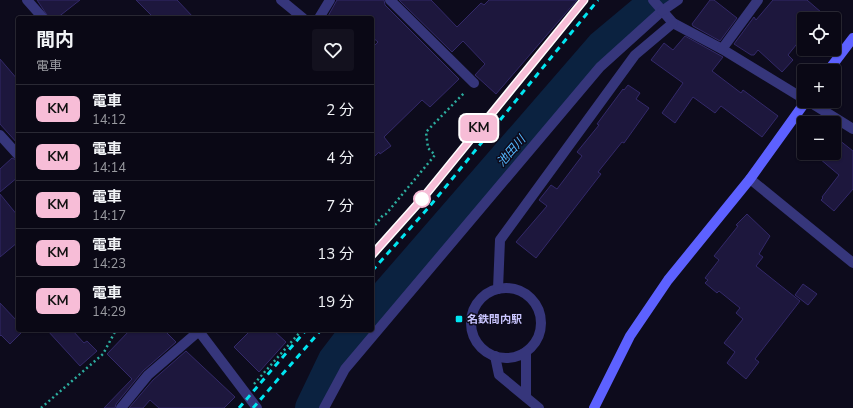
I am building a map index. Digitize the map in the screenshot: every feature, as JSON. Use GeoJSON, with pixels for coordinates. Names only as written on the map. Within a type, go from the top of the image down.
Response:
{"type":"FeatureCollection","features":[{"type":"Feature","properties":{"kind":"street"},"geometry":{"type":"LineString","coordinates":[[27,0],[41,16]]}},
{"type":"Feature","properties":{"kind":"street"},"geometry":{"type":"LineString","coordinates":[[281,0],[301,16]]}},
{"type":"Feature","properties":{"kind":"street"},"geometry":{"type":"LineString","coordinates":[[320,16],[330,0]]}},
{"type":"Feature","properties":{"kind":"street"},"geometry":{"type":"LineString","coordinates":[[390,0],[474,83]]}},
{"type":"Feature","properties":{"kind":"street"},"geometry":{"type":"LineString","coordinates":[[653,0],[673,23],[722,49],[797,95]]}},
{"type":"Feature","properties":{"kind":"street"},"geometry":{"type":"LineString","coordinates":[[324,408],[345,369],[600,67],[661,10],[678,0]]}},
{"type":"Feature","properties":{"kind":"street"},"geometry":{"type":"LineString","coordinates":[[722,49],[758,0]]}},
{"type":"Feature","properties":{"kind":"street"},"geometry":{"type":"LineString","coordinates":[[498,289],[500,240],[634,55],[673,23]]}},
{"type":"Feature","properties":{"kind":"street"},"geometry":{"type":"LineString","coordinates":[[833,64],[853,38]]}},
{"type":"Feature","properties":{"kind":"street"},"geometry":{"type":"LineString","coordinates":[[594,408],[630,336],[668,280],[750,179],[800,108]]}},
{"type":"Feature","properties":{"kind":"street"},"geometry":{"type":"LineString","coordinates":[[819,108],[853,129]]}},
{"type":"Feature","properties":{"kind":"street"},"geometry":{"type":"LineString","coordinates":[[0,136],[16,152]]}},
{"type":"Feature","properties":{"kind":"street"},"geometry":{"type":"LineString","coordinates":[[750,179],[853,263]]}},
{"type":"Feature","properties":{"kind":"street"},"geometry":{"type":"LineString","coordinates":[[510,288],[522,292],[531,299],[538,308],[541,320],[540,332],[534,343],[526,352],[517,356],[506,358],[495,356],[485,351],[477,343],[472,332],[471,321],[473,310],[479,300],[488,293],[498,289],[510,288]]}},
{"type":"Feature","properties":{"kind":"street"},"geometry":{"type":"LineString","coordinates":[[121,408],[148,375],[197,332]]}},
{"type":"Feature","properties":{"kind":"street"},"geometry":{"type":"LineString","coordinates":[[200,332],[257,408]]}},
{"type":"Feature","properties":{"kind":"street"},"geometry":{"type":"LineString","coordinates":[[526,352],[526,397]]}},
{"type":"Feature","properties":{"kind":"street"},"geometry":{"type":"LineString","coordinates":[[495,356],[500,375],[539,408]]}},
{"type":"Feature","properties":{"kind":"path"},"geometry":{"type":"LineString","coordinates":[[374,226],[435,155],[428,148],[426,132],[474,83]]}},
{"type":"Feature","properties":{"kind":"path"},"geometry":{"type":"LineString","coordinates":[[41,408],[103,354],[115,332]]}},
{"type":"Feature","properties":{"kind":"path"},"geometry":{"type":"LineString","coordinates":[[246,393],[300,332]]}},
{"type":"Feature","properties":{"kind":"building"},"geometry":{"type":"Polygon","coordinates":[[[37,0],[80,0],[60,16],[48,16],[37,0]]]}},
{"type":"Feature","properties":{"kind":"building"},"geometry":{"type":"Polygon","coordinates":[[[136,0],[177,0],[192,16],[152,16],[136,0]]]}},
{"type":"Feature","properties":{"kind":"building"},"geometry":{"type":"Polygon","coordinates":[[[337,0],[384,0],[385,5],[459,79],[430,107],[422,100],[384,137],[391,146],[380,154],[379,152],[374,157],[374,46],[378,42],[374,39],[374,16],[328,16],[337,0]]]}},
{"type":"Feature","properties":{"kind":"building"},"geometry":{"type":"Polygon","coordinates":[[[399,0],[431,0],[457,27],[481,3],[484,5],[489,0],[577,0],[496,94],[475,75],[485,64],[463,41],[452,52],[399,0]]]}},
{"type":"Feature","properties":{"kind":"building"},"geometry":{"type":"Polygon","coordinates":[[[710,0],[714,0],[737,18],[720,41],[692,24],[710,0]]]}},
{"type":"Feature","properties":{"kind":"building"},"geometry":{"type":"Polygon","coordinates":[[[773,0],[807,0],[821,12],[797,12],[797,44],[788,55],[793,60],[782,72],[758,50],[754,55],[751,55],[734,44],[754,17],[756,20],[773,0]]]}},
{"type":"Feature","properties":{"kind":"building"},"geometry":{"type":"Polygon","coordinates":[[[685,36],[723,57],[712,71],[741,93],[743,90],[778,116],[762,137],[721,106],[715,113],[693,97],[675,123],[662,113],[683,83],[651,60],[664,43],[673,50],[685,36]]]}},
{"type":"Feature","properties":{"kind":"building"},"geometry":{"type":"Polygon","coordinates":[[[0,59],[16,78],[16,142],[0,124],[0,59]]]}},
{"type":"Feature","properties":{"kind":"building"},"geometry":{"type":"Polygon","coordinates":[[[628,85],[640,93],[636,99],[649,108],[624,143],[622,142],[598,172],[601,174],[536,258],[516,242],[547,206],[539,200],[551,185],[557,189],[582,156],[577,152],[599,125],[597,124],[623,89],[624,90],[628,85]]]}},
{"type":"Feature","properties":{"kind":"building"},"geometry":{"type":"Polygon","coordinates":[[[841,142],[853,151],[853,189],[834,211],[821,200],[839,175],[821,160],[841,160],[841,142]]]}},
{"type":"Feature","properties":{"kind":"building"},"geometry":{"type":"Polygon","coordinates":[[[12,158],[16,160],[16,179],[0,192],[0,169],[12,158]]]}},
{"type":"Feature","properties":{"kind":"building"},"geometry":{"type":"Polygon","coordinates":[[[0,194],[16,214],[16,244],[0,257],[0,194]]]}},
{"type":"Feature","properties":{"kind":"building"},"geometry":{"type":"Polygon","coordinates":[[[747,214],[770,236],[759,254],[763,257],[756,266],[800,301],[755,359],[759,362],[746,379],[727,363],[735,352],[724,343],[743,319],[736,313],[740,308],[719,291],[717,293],[705,283],[708,280],[705,278],[719,260],[714,256],[738,226],[736,225],[747,214]]]}},
{"type":"Feature","properties":{"kind":"building"},"geometry":{"type":"Polygon","coordinates":[[[803,284],[817,294],[808,305],[795,295],[803,284]]]}},
{"type":"Feature","properties":{"kind":"building"},"geometry":{"type":"Polygon","coordinates":[[[0,303],[16,320],[16,332],[22,332],[10,344],[1,335],[0,336],[0,303]]]}},
{"type":"Feature","properties":{"kind":"building"},"geometry":{"type":"Polygon","coordinates":[[[49,332],[74,332],[84,343],[87,341],[97,351],[80,366],[49,332]]]}},
{"type":"Feature","properties":{"kind":"building"},"geometry":{"type":"Polygon","coordinates":[[[128,332],[166,332],[176,342],[143,371],[116,404],[115,408],[104,408],[132,379],[107,354],[128,332]]]}},
{"type":"Feature","properties":{"kind":"building"},"geometry":{"type":"Polygon","coordinates":[[[249,332],[275,332],[286,342],[259,372],[234,347],[249,332]]]}},
{"type":"Feature","properties":{"kind":"building"},"geometry":{"type":"Polygon","coordinates":[[[186,351],[235,397],[224,408],[159,408],[150,400],[143,408],[129,408],[153,380],[186,351]]]}},
{"type":"Feature","properties":{"kind":"waterway","name":"池田川"},"geometry":{"type":"LineString","coordinates":[[374,309],[602,46],[657,0]]}},
{"type":"Feature","properties":{"kind":"waterway","name":"池田川"},"geometry":{"type":"LineString","coordinates":[[311,408],[334,360],[355,332]]}},
{"type":"Feature","properties":{"kind":"railway"},"geometry":{"type":"LineString","coordinates":[[374,253],[422,199],[584,0]]}},
{"type":"Feature","properties":{"kind":"railway"},"geometry":{"type":"LineString","coordinates":[[374,269],[430,206],[598,0]]}},
{"type":"Feature","properties":{"kind":"railway"},"geometry":{"type":"LineString","coordinates":[[239,408],[304,332]]}},
{"type":"Feature","properties":{"kind":"railway"},"geometry":{"type":"LineString","coordinates":[[253,408],[319,332]]}},
{"type":"Feature","properties":{"kind":"train","name":"KM"},"geometry":{"type":"LineString","coordinates":[[374,253],[422,199],[584,0]]}},
{"type":"Feature","properties":{"kind":"place","name":"名鉄間内駅"},"geometry":{"type":"Point","coordinates":[459,319]}}]}
